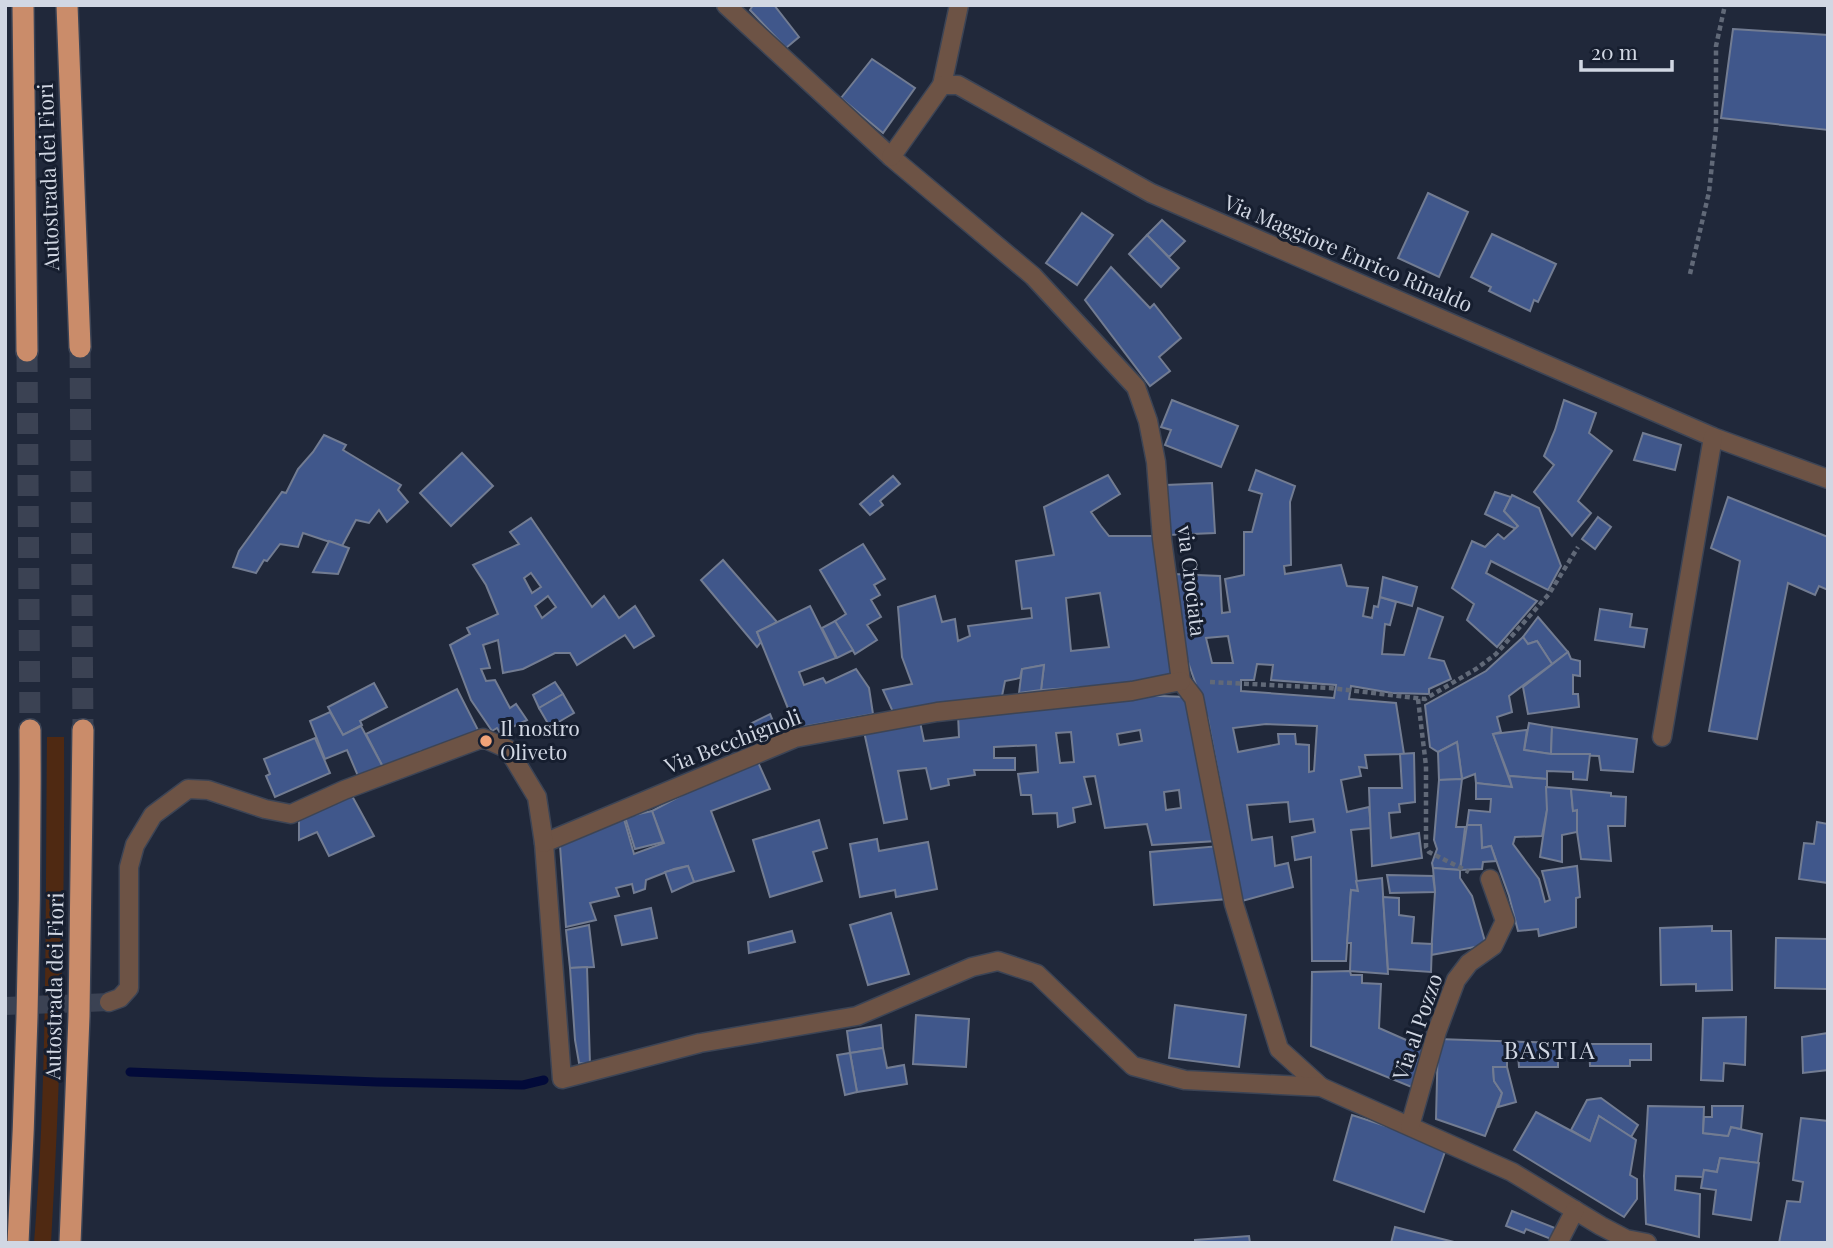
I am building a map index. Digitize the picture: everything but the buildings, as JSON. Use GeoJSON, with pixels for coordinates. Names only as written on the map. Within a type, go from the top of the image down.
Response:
{"type":"FeatureCollection","features":[{"type":"Feature","properties":{"kind":"highway","name":"Autostrada dei Fiori"},"geometry":{"type":"LineString","coordinates":[[23,5],[27,351]]}},
{"type":"Feature","properties":{"kind":"highway","name":"Autostrada dei Fiori"},"geometry":{"type":"LineString","coordinates":[[67,5],[80,347]]}},
{"type":"Feature","properties":{"kind":"highway","name":"Autostrada dei Fiori"},"geometry":{"type":"LineString","coordinates":[[18,1243],[28,1012],[30,730]]}},
{"type":"Feature","properties":{"kind":"highway","name":"Autostrada dei Fiori"},"geometry":{"type":"LineString","coordinates":[[70,1243],[79,1003],[83,730]]}},
{"type":"Feature","properties":{"kind":"street","name":"via Crociata"},"geometry":{"type":"LineString","coordinates":[[726,5],[891,157],[1032,276],[1136,387],[1148,421],[1156,462],[1162,539],[1181,681],[1194,698],[1234,904],[1279,1049],[1321,1087]]}},
{"type":"Feature","properties":{"kind":"street"},"geometry":{"type":"LineString","coordinates":[[891,157],[942,85],[959,5]]}},
{"type":"Feature","properties":{"kind":"street","name":"Via Maggiore Enrico Rinaldo"},"geometry":{"type":"LineString","coordinates":[[942,85],[958,85],[1151,193],[1713,437],[1828,479]]}},
{"type":"Feature","properties":{"kind":"street"},"geometry":{"type":"LineString","coordinates":[[1662,737],[1713,437]]}},
{"type":"Feature","properties":{"kind":"street","name":"Via Becchignoli"},"geometry":{"type":"LineString","coordinates":[[544,843],[795,738],[937,712],[1132,691],[1181,681]]}},
{"type":"Feature","properties":{"kind":"street"},"geometry":{"type":"LineString","coordinates":[[109,1002],[120,998],[129,988],[129,867],[135,845],[153,815],[188,789],[208,790],[265,809],[291,814],[344,790],[483,738],[508,749],[537,797],[544,843],[562,1079],[700,1043],[857,1016],[972,967],[998,961],[1037,974],[1133,1066],[1185,1080],[1321,1087],[1512,1172],[1601,1226],[1639,1242]]}},
{"type":"Feature","properties":{"kind":"street","name":"Via al Pozzo"},"geometry":{"type":"LineString","coordinates":[[1410,1126],[1437,1031],[1456,980],[1469,963],[1493,946],[1505,921],[1490,879]]}},
{"type":"Feature","properties":{"kind":"street"},"geometry":{"type":"LineString","coordinates":[[1558,1243],[1574,1210]]}},
{"type":"Feature","properties":{"kind":"path"},"geometry":{"type":"LineString","coordinates":[[1690,275],[1709,192],[1716,128],[1716,46],[1725,5]]}},
{"type":"Feature","properties":{"kind":"path"},"geometry":{"type":"LineString","coordinates":[[1181,681],[1317,687],[1425,699],[1496,654],[1549,594],[1578,547]]}},
{"type":"Feature","properties":{"kind":"path"},"geometry":{"type":"LineString","coordinates":[[1418,699],[1426,766],[1426,847],[1429,852],[1475,875],[1490,879]]}},
{"type":"Feature","properties":{"kind":"shaded area"},"geometry":{"type":"Polygon","coordinates":[[[47,737],[64,737],[62,990],[51,1243],[34,1243],[44,1053],[47,737]]]}},
{"type":"Feature","properties":{"kind":"waterway"},"geometry":{"type":"LineString","coordinates":[[130,1072],[523,1085],[544,1080]]}},
{"type":"Feature","properties":{"kind":"tunnel"},"geometry":{"type":"LineString","coordinates":[[80,347],[83,730]]}},
{"type":"Feature","properties":{"kind":"tunnel"},"geometry":{"type":"LineString","coordinates":[[27,351],[30,730]]}},
{"type":"Feature","properties":{"kind":"tunnel"},"geometry":{"type":"LineString","coordinates":[[5,1006],[109,1002]]}},
{"type":"Feature","properties":{"kind":"place","name":"Il nostro Oliveto"},"geometry":{"type":"Point","coordinates":[486,741]}},
{"type":"Feature","properties":{"kind":"district","name":"BASTIA"},"geometry":{"type":"Point","coordinates":[1550,1051]}}]}
